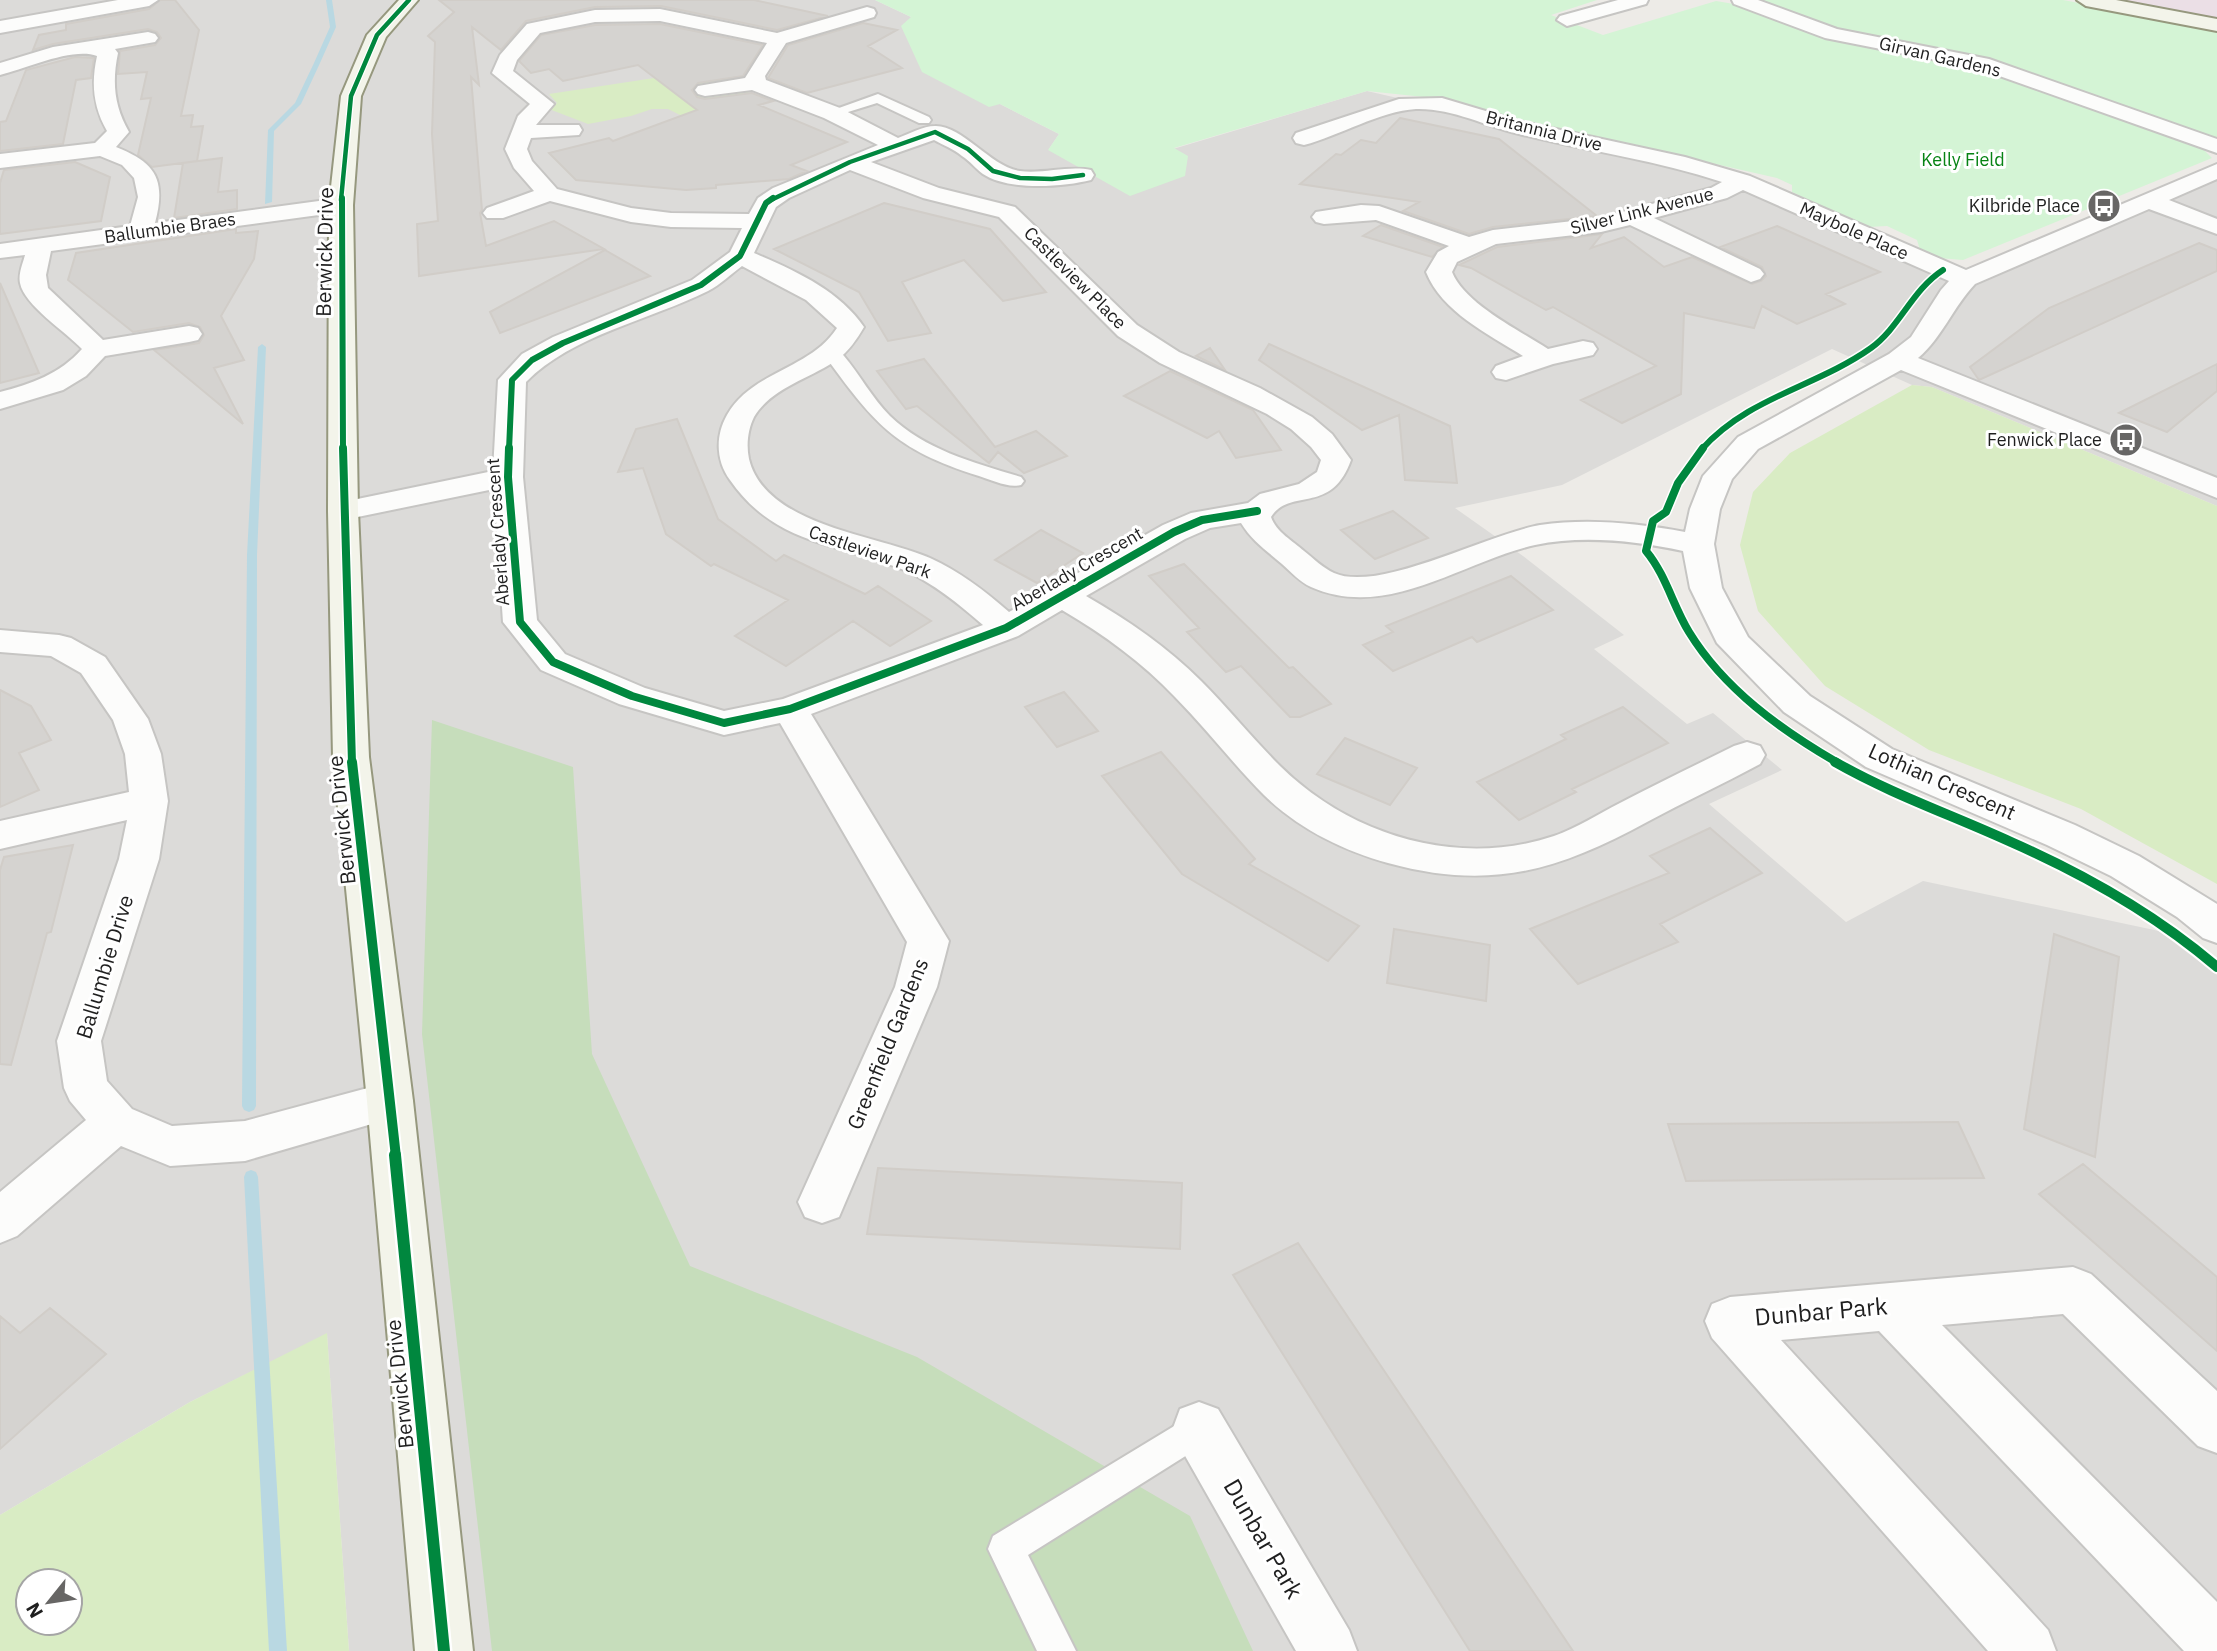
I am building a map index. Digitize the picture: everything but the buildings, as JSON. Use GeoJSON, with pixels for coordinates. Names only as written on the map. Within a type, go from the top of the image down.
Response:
{"type":"FeatureCollection","features":[{"type":"Feature","properties":{"kind":"street"},"geometry":{"type":"LineString","coordinates":[[24,0],[31,22]]}},
{"type":"Feature","properties":{"kind":"street"},"geometry":{"type":"LineString","coordinates":[[0,27],[149,0]]}},
{"type":"Feature","properties":{"kind":"street","name":"Berwick Drive"},"geometry":{"type":"LineString","coordinates":[[409,0],[377,34],[351,96],[341,205],[343,511],[352,757],[390,1101],[444,1651]]}},
{"type":"Feature","properties":{"kind":"street"},"geometry":{"type":"LineString","coordinates":[[1567,20],[1639,0]]}},
{"type":"Feature","properties":{"kind":"street","name":"Girvan Gardens"},"geometry":{"type":"LineString","coordinates":[[1741,0],[1832,34],[1982,63],[2217,146]]}},
{"type":"Feature","properties":{"kind":"street"},"geometry":{"type":"LineString","coordinates":[[2086,0],[2217,25]]}},
{"type":"Feature","properties":{"kind":"street"},"geometry":{"type":"LineString","coordinates":[[512,22],[534,28],[595,16],[660,15],[776,40],[867,13]]}},
{"type":"Feature","properties":{"kind":"street"},"geometry":{"type":"LineString","coordinates":[[534,28],[507,59],[502,73],[542,104],[529,116],[516,149],[522,163],[549,194]]}},
{"type":"Feature","properties":{"kind":"street"},"geometry":{"type":"LineString","coordinates":[[0,69],[53,53],[148,38]]}},
{"type":"Feature","properties":{"kind":"street"},"geometry":{"type":"LineString","coordinates":[[755,83],[755,76],[776,45],[776,40]]}},
{"type":"Feature","properties":{"kind":"street"},"geometry":{"type":"LineString","coordinates":[[91,47],[108,53],[102,97],[107,117],[118,132],[102,149]]}},
{"type":"Feature","properties":{"kind":"street"},"geometry":{"type":"LineString","coordinates":[[705,90],[755,83],[832,113],[896,145]]}},
{"type":"Feature","properties":{"kind":"street","name":"Britannia Drive"},"geometry":{"type":"LineString","coordinates":[[1304,138],[1406,103],[1438,102],[1512,125],[1697,167],[1742,181]]}},
{"type":"Feature","properties":{"kind":"street"},"geometry":{"type":"LineString","coordinates":[[1318,109],[1347,122]]}},
{"type":"Feature","properties":{"kind":"street"},"geometry":{"type":"LineString","coordinates":[[521,132],[571,130]]}},
{"type":"Feature","properties":{"kind":"street","name":"Aberlady Crescent"},"geometry":{"type":"LineString","coordinates":[[1083,175],[1052,179],[1020,178],[993,171],[968,149],[935,132],[896,145],[850,162],[766,203],[740,256],[701,285],[563,343],[532,360],[512,380],[508,477],[520,622],[553,662],[632,696],[724,723],[790,709],[1006,628],[1174,532],[1202,520],[1257,511]]}},
{"type":"Feature","properties":{"kind":"street"},"geometry":{"type":"LineString","coordinates":[[0,161],[102,149],[130,160],[145,176],[150,197],[141,231]]}},
{"type":"Feature","properties":{"kind":"street","name":"Castleview Place"},"geometry":{"type":"LineString","coordinates":[[850,162],[916,189],[947,198],[995,206],[1007,212],[1099,307],[1125,329],[1188,367],[1280,410],[1311,429],[1328,445],[1336,460],[1328,482],[1313,490],[1270,501],[1257,511]]}},
{"type":"Feature","properties":{"kind":"street"},"geometry":{"type":"LineString","coordinates":[[1966,279],[2217,171]]}},
{"type":"Feature","properties":{"kind":"street","name":"Silver Link Avenue"},"geometry":{"type":"LineString","coordinates":[[1544,358],[1487,322],[1446,289],[1440,272],[1447,257],[1469,245],[1493,237],[1601,225],[1719,193],[1742,181]]}},
{"type":"Feature","properties":{"kind":"street","name":"Maybole Place"},"geometry":{"type":"LineString","coordinates":[[1742,181],[1966,279]]}},
{"type":"Feature","properties":{"kind":"street"},"geometry":{"type":"LineString","coordinates":[[495,213],[549,194],[631,215],[671,220],[758,221]]}},
{"type":"Feature","properties":{"kind":"street"},"geometry":{"type":"LineString","coordinates":[[2147,200],[2217,227]]}},
{"type":"Feature","properties":{"kind":"street","name":"Ballumbie Braes"},"geometry":{"type":"LineString","coordinates":[[0,251],[341,205]]}},
{"type":"Feature","properties":{"kind":"street"},"geometry":{"type":"LineString","coordinates":[[1324,216],[1378,213],[1469,245]]}},
{"type":"Feature","properties":{"kind":"street"},"geometry":{"type":"LineString","coordinates":[[1631,216],[1751,274]]}},
{"type":"Feature","properties":{"kind":"street"},"geometry":{"type":"LineString","coordinates":[[40,245],[32,283],[38,294],[87,336],[96,349]]}},
{"type":"Feature","properties":{"kind":"street"},"geometry":{"type":"LineString","coordinates":[[740,256],[767,268],[840,314],[850,327],[845,339],[831,352]]}},
{"type":"Feature","properties":{"kind":"street","name":"Lothian Crescent"},"geometry":{"type":"LineString","coordinates":[[1966,279],[1950,295],[1921,342],[1899,360],[1748,443],[1718,475],[1705,509],[1698,544],[1706,588],[1734,643],[1797,704],[1879,758],[2061,835],[2125,866],[2191,906],[2217,927]]}},
{"type":"Feature","properties":{"kind":"street"},"geometry":{"type":"LineString","coordinates":[[0,401],[60,383],[83,367],[96,349],[189,334]]}},
{"type":"Feature","properties":{"kind":"street"},"geometry":{"type":"LineString","coordinates":[[1506,372],[1544,358],[1583,349]]}},
{"type":"Feature","properties":{"kind":"street","name":"Castleview Park"},"geometry":{"type":"LineString","coordinates":[[831,352],[783,377],[742,413],[734,431],[733,463],[743,480],[793,524],[822,536],[918,565],[975,599],[1006,628]]}},
{"type":"Feature","properties":{"kind":"street"},"geometry":{"type":"LineString","coordinates":[[1899,360],[2211,480]]}},
{"type":"Feature","properties":{"kind":"street","name":"Aberlady Crescent"},"geometry":{"type":"LineString","coordinates":[[343,511],[508,477]]}},
{"type":"Feature","properties":{"kind":"street"},"geometry":{"type":"LineString","coordinates":[[1257,511],[1256,523],[1259,528],[1313,575],[1341,587],[1357,589],[1388,586],[1489,547],[1539,535],[1628,533],[1698,544]]}},
{"type":"Feature","properties":{"kind":"street"},"geometry":{"type":"LineString","coordinates":[[1063,597],[1119,631],[1166,668],[1266,775],[1315,817],[1378,845],[1408,854],[1444,860],[1479,861],[1538,855],[1591,835],[1746,755]]}},
{"type":"Feature","properties":{"kind":"street","name":"Ballumbie Drive"},"geometry":{"type":"LineString","coordinates":[[0,641],[59,646],[93,665],[130,719],[143,754],[149,801],[139,859],[79,1041],[86,1088],[116,1123],[170,1146],[245,1141],[390,1101]]}},
{"type":"Feature","properties":{"kind":"street","name":"Greenfield Gardens"},"geometry":{"type":"LineString","coordinates":[[790,709],[928,941],[916,988],[822,1202]]}},
{"type":"Feature","properties":{"kind":"street"},"geometry":{"type":"LineString","coordinates":[[0,835],[149,801]]}},
{"type":"Feature","properties":{"kind":"street"},"geometry":{"type":"LineString","coordinates":[[0,1221],[116,1123]]}},
{"type":"Feature","properties":{"kind":"street","name":"Dunbar Park"},"geometry":{"type":"LineString","coordinates":[[2026,1651],[1730,1321],[2073,1290],[2217,1427]]}},
{"type":"Feature","properties":{"kind":"street"},"geometry":{"type":"LineString","coordinates":[[1889,1306],[2217,1643]]}},
{"type":"Feature","properties":{"kind":"street","name":"Dunbar Park"},"geometry":{"type":"LineString","coordinates":[[1199,1428],[1328,1651]]}},
{"type":"Feature","properties":{"kind":"lane"},"geometry":{"type":"LineString","coordinates":[[832,113],[878,98],[924,120]]}},
{"type":"Feature","properties":{"kind":"lane"},"geometry":{"type":"LineString","coordinates":[[831,352],[849,373],[864,398],[886,422],[904,436],[952,459],[1014,481]]}},
{"type":"Feature","properties":{"kind":"lane"},"geometry":{"type":"LineString","coordinates":[[1057,1651],[1006,1549],[1199,1428]]}},
{"type":"Feature","properties":{"kind":"shaded area"},"geometry":{"type":"Polygon","coordinates":[[[0,0],[875,0],[911,17],[1000,104],[1059,134],[1049,149],[1173,149],[1367,91],[1697,167],[1966,279],[2217,171],[2217,506],[1932,387],[1912,385],[1832,349],[1562,485],[1455,508],[1523,556],[1624,635],[1594,649],[1687,724],[1713,713],[1782,770],[1709,804],[1846,922],[1923,881],[2159,931],[2217,975],[2217,1651],[349,1651],[327,1334],[190,1402],[0,1515],[0,0]]]}},
{"type":"Feature","properties":{"kind":"shaded area"},"geometry":{"type":"Polygon","coordinates":[[[2086,0],[2217,0],[2217,25],[2086,0]]]}},
{"type":"Feature","properties":{"kind":"green space","name":"Kelly Field"},"geometry":{"type":"Polygon","coordinates":[[[875,0],[1597,0],[1551,15],[1603,35],[1716,1],[1746,6],[1977,67],[2202,148],[2212,158],[1963,260],[1939,258],[1920,250],[1917,240],[1887,226],[1868,227],[1792,192],[1792,185],[1777,178],[1557,128],[1554,131],[1443,99],[1367,91],[1174,148],[1188,156],[1185,176],[1130,196],[1048,150],[1059,134],[1000,104],[989,107],[922,72],[901,26],[911,17],[875,0]]]}},
{"type":"Feature","properties":{"kind":"green space"},"geometry":{"type":"Polygon","coordinates":[[[1757,0],[2063,0],[2217,29],[2217,139],[1988,58],[1839,30],[1757,0]]]}},
{"type":"Feature","properties":{"kind":"green space"},"geometry":{"type":"Polygon","coordinates":[[[687,73],[735,80],[697,85],[702,96],[742,91],[759,95],[686,118],[668,109],[652,109],[588,124],[549,109],[557,103],[549,94],[687,73]]]}},
{"type":"Feature","properties":{"kind":"green space"},"geometry":{"type":"Polygon","coordinates":[[[1912,385],[1932,387],[2217,506],[2217,884],[2081,809],[1929,750],[1825,686],[1758,611],[1740,545],[1753,492],[1790,453],[1912,385]]]}},
{"type":"Feature","properties":{"kind":"green space"},"geometry":{"type":"Polygon","coordinates":[[[432,720],[573,767],[592,1054],[690,1266],[917,1357],[1190,1516],[1253,1651],[492,1651],[422,1034],[432,720]]]}},
{"type":"Feature","properties":{"kind":"green space"},"geometry":{"type":"Polygon","coordinates":[[[327,1333],[349,1651],[0,1651],[0,1515],[190,1402],[327,1333]]]}},
{"type":"Feature","properties":{"kind":"waterway"},"geometry":{"type":"LineString","coordinates":[[268,202],[271,130],[298,104],[317,63],[333,27],[329,0]]}},
{"type":"Feature","properties":{"kind":"waterway"},"geometry":{"type":"LineString","coordinates":[[249,1106],[252,555],[262,347]]}},
{"type":"Feature","properties":{"kind":"waterway"},"geometry":{"type":"LineString","coordinates":[[251,1177],[278,1651]]}},
{"type":"Feature","properties":{"kind":"cycle path"},"geometry":{"type":"LineString","coordinates":[[409,0],[377,35],[351,96],[341,205],[343,511],[351,757],[390,1101],[444,1651]]}},
{"type":"Feature","properties":{"kind":"cycle path"},"geometry":{"type":"LineString","coordinates":[[1083,175],[1052,179],[1020,178],[993,171],[968,149],[935,132],[850,162],[781,193],[766,203],[740,256],[701,285],[563,343],[532,360],[512,380],[508,477],[520,622],[553,662],[632,696],[724,723],[790,709],[1006,628],[1174,532],[1202,520],[1257,511]]}},
{"type":"Feature","properties":{"kind":"cycle path"},"geometry":{"type":"LineString","coordinates":[[1943,270],[1924,285],[1893,326],[1871,348],[1752,409],[1710,439],[1678,483],[1666,512],[1653,521],[1646,551],[1662,574],[1689,633],[1712,664],[1738,692],[1783,728],[1815,750],[1878,784],[2043,856],[2089,880],[2177,934],[2217,967]]}},
{"type":"Feature","properties":{"kind":"place","name":"Kilbride Place"},"geometry":{"type":"Point","coordinates":[2104,206]}},
{"type":"Feature","properties":{"kind":"place","name":"Fenwick Place"},"geometry":{"type":"Point","coordinates":[2126,440]}}]}
